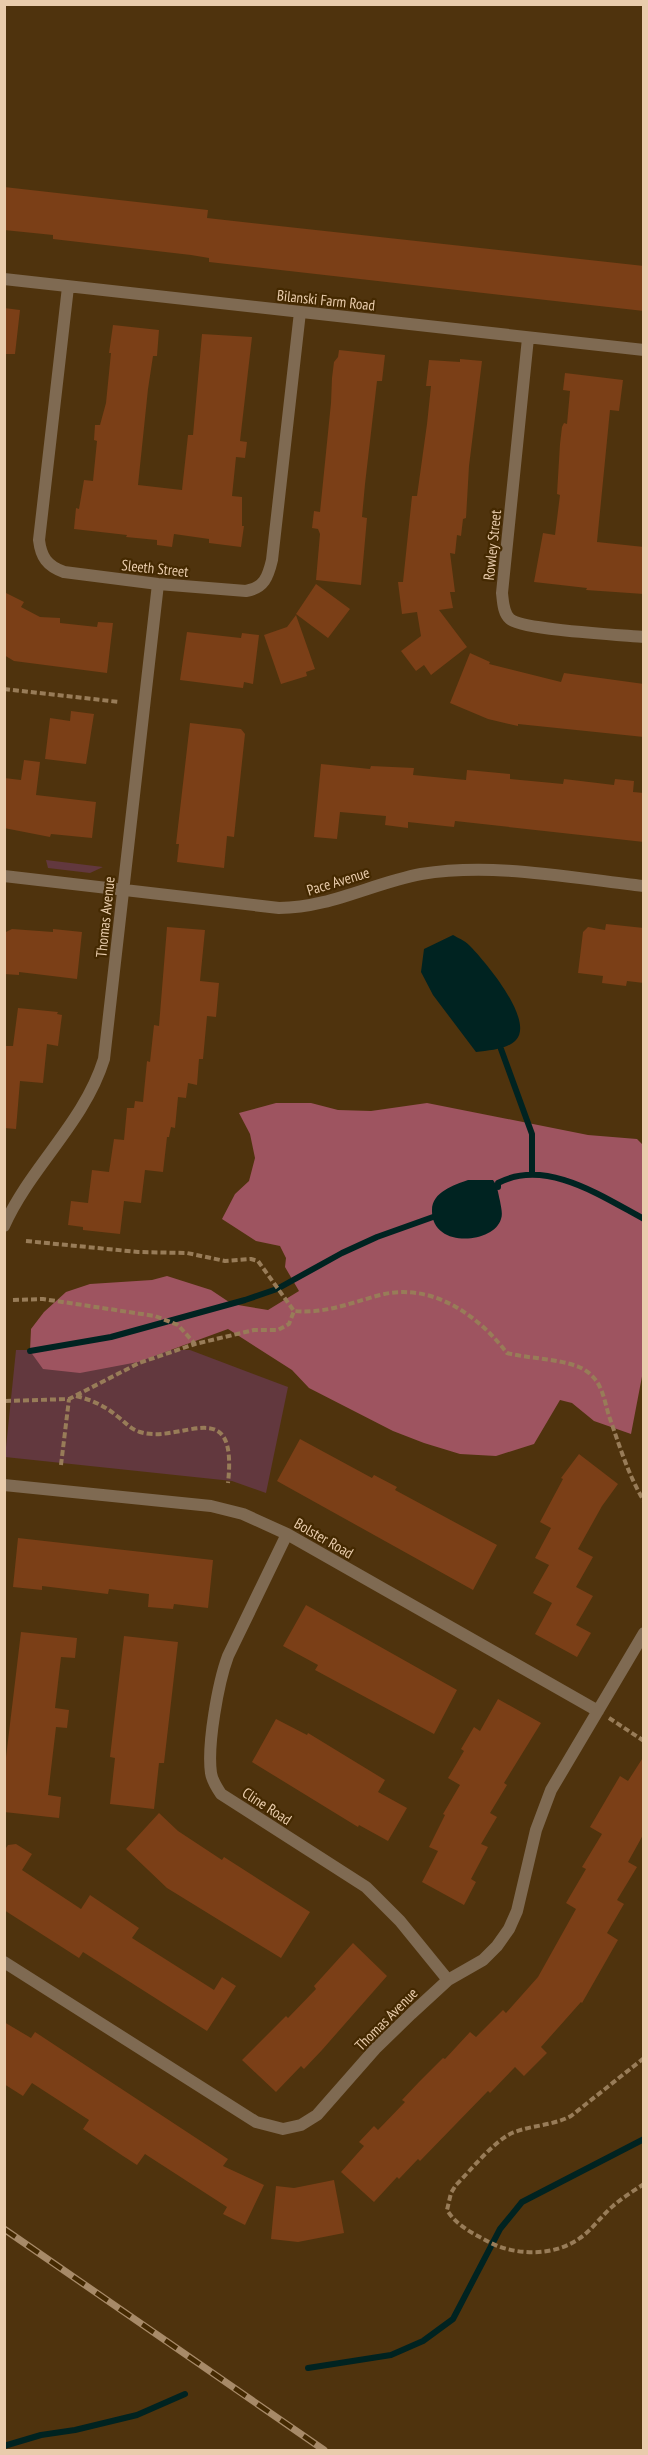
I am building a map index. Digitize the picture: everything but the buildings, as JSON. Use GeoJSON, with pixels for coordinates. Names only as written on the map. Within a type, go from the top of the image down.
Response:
{"type":"FeatureCollection","features":[{"type":"Feature","properties":{"kind":"street","name":"Bilanski Farm Road"},"geometry":{"type":"LineString","coordinates":[[4,279],[644,350]]}},
{"type":"Feature","properties":{"kind":"street","name":"Sleeth Street"},"geometry":{"type":"LineString","coordinates":[[68,287],[39,540],[40,551],[45,560],[54,568],[64,572],[158,584],[246,591],[256,589],[264,583],[272,561],[300,312]]}},
{"type":"Feature","properties":{"kind":"street","name":"Rowley Street"},"geometry":{"type":"LineString","coordinates":[[528,338],[502,593],[505,610],[510,619],[530,625],[644,637]]}},
{"type":"Feature","properties":{"kind":"street","name":"Thomas Avenue"},"geometry":{"type":"LineString","coordinates":[[4,1226],[83,1106],[99,1076],[107,1044],[158,584]]}},
{"type":"Feature","properties":{"kind":"street","name":"Pace Avenue"},"geometry":{"type":"LineString","coordinates":[[4,876],[293,908],[317,905],[421,874],[452,871],[496,870],[644,886]]}},
{"type":"Feature","properties":{"kind":"street","name":"Bolster Road"},"geometry":{"type":"LineString","coordinates":[[4,1485],[211,1506],[243,1514],[287,1534],[598,1711]]}},
{"type":"Feature","properties":{"kind":"street","name":"Cline Road"},"geometry":{"type":"LineString","coordinates":[[287,1534],[220,1677],[210,1758],[211,1775],[221,1794],[366,1887],[400,1921],[448,1980]]}},
{"type":"Feature","properties":{"kind":"street","name":"Thomas Avenue"},"geometry":{"type":"LineString","coordinates":[[4,1962],[256,2122],[283,2128],[301,2125],[317,2115],[375,2049],[448,1980],[483,1960],[509,1929],[517,1911],[542,1810],[644,1633]]}},
{"type":"Feature","properties":{"kind":"path"},"geometry":{"type":"LineString","coordinates":[[4,689],[119,702]]}},
{"type":"Feature","properties":{"kind":"path"},"geometry":{"type":"LineString","coordinates":[[26,1241],[138,1252],[187,1253],[225,1261],[251,1259],[258,1261],[294,1311]]}},
{"type":"Feature","properties":{"kind":"path"},"geometry":{"type":"LineString","coordinates":[[294,1311],[313,1313],[335,1309],[383,1294],[428,1295],[474,1317],[492,1333],[507,1353],[533,1359],[558,1361],[581,1368],[593,1377],[602,1392],[636,1490],[644,1501]]}},
{"type":"Feature","properties":{"kind":"path"},"geometry":{"type":"LineString","coordinates":[[13,1300],[42,1299],[155,1316],[177,1325],[195,1344]]}},
{"type":"Feature","properties":{"kind":"path"},"geometry":{"type":"LineString","coordinates":[[5,1401],[76,1396],[140,1363],[195,1344],[254,1330],[278,1330],[289,1324],[294,1311]]}},
{"type":"Feature","properties":{"kind":"path"},"geometry":{"type":"LineString","coordinates":[[76,1396],[103,1406],[138,1432],[151,1434],[199,1427],[216,1431],[223,1437],[230,1453],[228,1483]]}},
{"type":"Feature","properties":{"kind":"path"},"geometry":{"type":"LineString","coordinates":[[61,1465],[69,1398]]}},
{"type":"Feature","properties":{"kind":"path"},"geometry":{"type":"LineString","coordinates":[[598,1711],[644,1741]]}},
{"type":"Feature","properties":{"kind":"path"},"geometry":{"type":"LineString","coordinates":[[644,2058],[571,2116],[558,2122],[508,2135],[456,2185],[447,2210],[452,2218],[471,2232],[499,2248],[524,2252],[545,2251],[566,2245],[584,2235],[613,2205],[644,2184]]}},
{"type":"Feature","properties":{"kind":"shaded area"},"geometry":{"type":"Polygon","coordinates":[[[46,860],[103,867],[90,873],[48,868],[46,860]]]}},
{"type":"Feature","properties":{"kind":"shaded area"},"geometry":{"type":"Polygon","coordinates":[[[276,1103],[311,1103],[338,1110],[371,1111],[427,1103],[588,1135],[637,1139],[643,1145],[644,1366],[631,1434],[594,1421],[572,1403],[560,1400],[534,1444],[496,1456],[460,1454],[393,1431],[309,1388],[292,1370],[228,1329],[138,1362],[80,1373],[43,1369],[30,1351],[31,1329],[44,1312],[66,1292],[90,1284],[152,1280],[167,1276],[211,1290],[232,1304],[268,1310],[299,1291],[285,1267],[286,1258],[280,1246],[256,1241],[222,1219],[235,1194],[249,1181],[255,1158],[250,1134],[239,1113],[276,1103]]]}},
{"type":"Feature","properties":{"kind":"shaded area"},"geometry":{"type":"Polygon","coordinates":[[[16,1350],[190,1350],[288,1387],[266,1493],[232,1481],[5,1457],[16,1350]]]}},
{"type":"Feature","properties":{"kind":"water"},"geometry":{"type":"Polygon","coordinates":[[[453,935],[467,943],[476,953],[495,976],[513,1005],[519,1019],[520,1031],[516,1040],[508,1046],[476,1052],[433,995],[421,972],[424,949],[453,935]]]}},
{"type":"Feature","properties":{"kind":"water"},"geometry":{"type":"Polygon","coordinates":[[[468,1180],[493,1180],[502,1217],[496,1227],[487,1234],[476,1237],[452,1237],[441,1231],[434,1223],[433,1204],[445,1190],[468,1180]]]}},
{"type":"Feature","properties":{"kind":"waterway"},"geometry":{"type":"LineString","coordinates":[[501,1049],[532,1134],[532,1173]]}},
{"type":"Feature","properties":{"kind":"waterway"},"geometry":{"type":"LineString","coordinates":[[498,1187],[498,1183],[516,1176],[554,1177],[592,1191],[644,1219]]}},
{"type":"Feature","properties":{"kind":"waterway"},"geometry":{"type":"LineString","coordinates":[[30,1351],[111,1337],[245,1300],[277,1289],[342,1253],[377,1237],[433,1217]]}},
{"type":"Feature","properties":{"kind":"waterway"},"geometry":{"type":"LineString","coordinates":[[308,2368],[391,2355],[423,2341],[453,2319],[500,2229],[522,2202],[644,2139]]}},
{"type":"Feature","properties":{"kind":"waterway"},"geometry":{"type":"LineString","coordinates":[[4,2446],[41,2435],[75,2430],[137,2415],[185,2394]]}},
{"type":"Feature","properties":{"kind":"railway"},"geometry":{"type":"LineString","coordinates":[[4,2229],[324,2450]]}}]}
